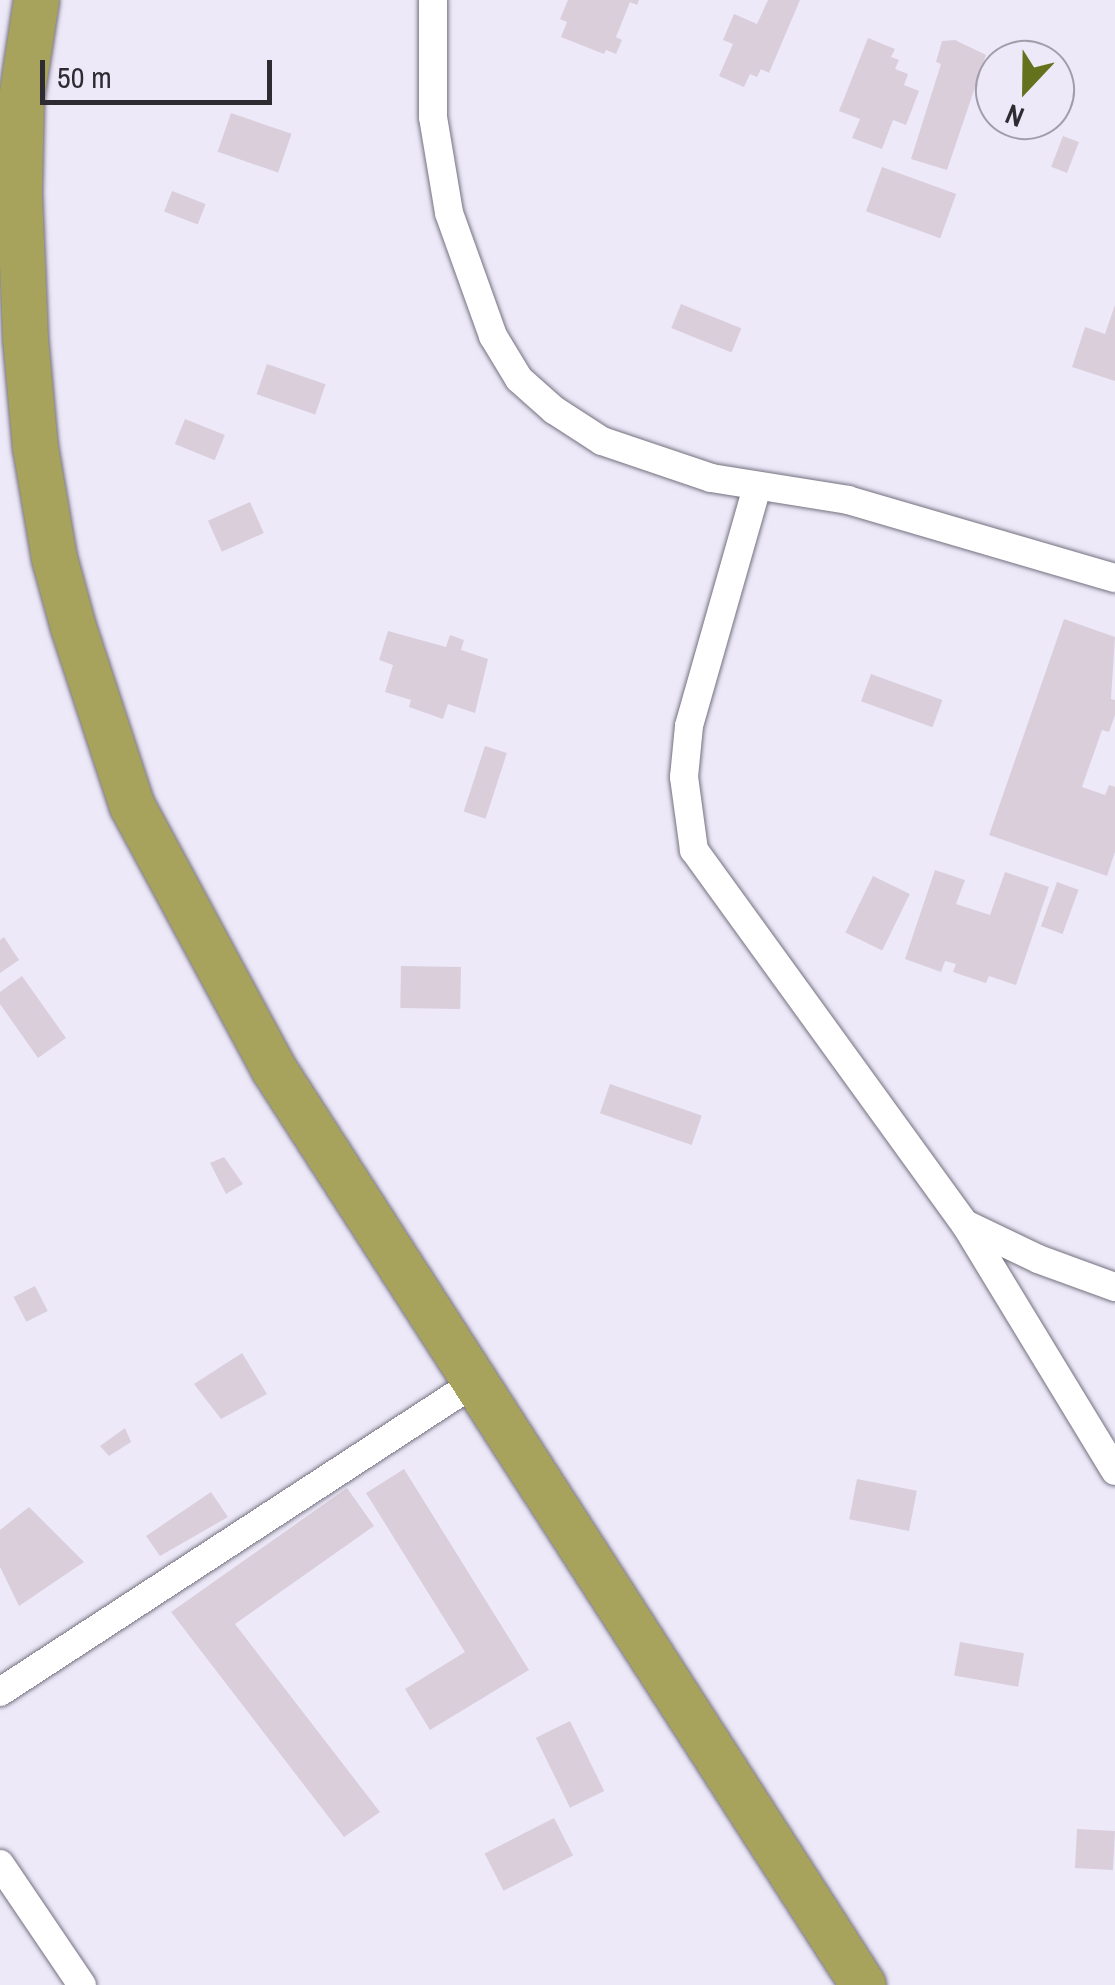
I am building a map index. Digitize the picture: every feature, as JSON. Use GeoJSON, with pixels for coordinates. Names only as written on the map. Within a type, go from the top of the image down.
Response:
{"type":"FeatureCollection","features":[{"type":"Feature","properties":{"kind":"highway"},"geometry":{"type":"LineString","coordinates":[[36,0],[22,98],[12,338],[54,558],[96,702],[132,806],[273,1068],[863,1985]]}},
{"type":"Feature","properties":{"kind":"street"},"geometry":{"type":"LineString","coordinates":[[433,0],[433,117],[449,213],[472,288],[493,336],[519,379],[554,410],[602,441],[711,478],[848,500],[1115,578]]}},
{"type":"Feature","properties":{"kind":"street"},"geometry":{"type":"LineString","coordinates":[[757,488],[689,726],[684,777],[694,850],[965,1224],[1115,1472]]}},
{"type":"Feature","properties":{"kind":"street"},"geometry":{"type":"LineString","coordinates":[[965,1224],[1038,1259],[1115,1287]]}},
{"type":"Feature","properties":{"kind":"street"},"geometry":{"type":"LineString","coordinates":[[0,1692],[474,1383]]}},
{"type":"Feature","properties":{"kind":"street"},"geometry":{"type":"LineString","coordinates":[[0,1864],[82,1985]]}},
{"type":"Feature","properties":{"kind":"building"},"geometry":{"type":"Polygon","coordinates":[[[568,0],[639,0],[637,5],[630,2],[616,37],[622,40],[616,54],[606,50],[604,54],[561,37],[567,22],[560,19],[568,0]]]}},
{"type":"Feature","properties":{"kind":"building"},"geometry":{"type":"Polygon","coordinates":[[[768,0],[800,0],[769,73],[761,69],[757,77],[750,74],[744,87],[719,76],[733,44],[723,40],[734,14],[757,24],[768,0]]]}},
{"type":"Feature","properties":{"kind":"building"},"geometry":{"type":"Polygon","coordinates":[[[868,38],[895,49],[891,57],[899,60],[895,69],[908,74],[904,85],[919,91],[906,125],[893,120],[882,149],[852,138],[860,119],[839,111],[868,38]]]}},
{"type":"Feature","properties":{"kind":"building"},"geometry":{"type":"Polygon","coordinates":[[[955,40],[975,50],[975,87],[947,170],[911,159],[941,64],[936,62],[942,41],[955,40]]]}},
{"type":"Feature","properties":{"kind":"building"},"geometry":{"type":"Polygon","coordinates":[[[231,113],[292,134],[278,173],[218,152],[231,113]]]}},
{"type":"Feature","properties":{"kind":"building"},"geometry":{"type":"Polygon","coordinates":[[[1061,140],[1073,140],[1079,142],[1067,173],[1051,167],[1061,140]]]}},
{"type":"Feature","properties":{"kind":"building"},"geometry":{"type":"Polygon","coordinates":[[[882,167],[956,194],[940,238],[866,211],[882,167]]]}},
{"type":"Feature","properties":{"kind":"building"},"geometry":{"type":"Polygon","coordinates":[[[172,191],[206,204],[198,224],[164,212],[172,191]]]}},
{"type":"Feature","properties":{"kind":"building"},"geometry":{"type":"Polygon","coordinates":[[[681,304],[741,328],[732,352],[671,328],[681,304]]]}},
{"type":"Feature","properties":{"kind":"building"},"geometry":{"type":"Polygon","coordinates":[[[1115,305],[1115,381],[1072,367],[1085,327],[1105,334],[1115,305]]]}},
{"type":"Feature","properties":{"kind":"building"},"geometry":{"type":"Polygon","coordinates":[[[267,364],[326,384],[315,414],[257,394],[267,364]]]}},
{"type":"Feature","properties":{"kind":"building"},"geometry":{"type":"Polygon","coordinates":[[[185,419],[225,435],[215,460],[175,444],[185,419]]]}},
{"type":"Feature","properties":{"kind":"building"},"geometry":{"type":"Polygon","coordinates":[[[250,502],[264,533],[222,552],[208,521],[250,502]]]}},
{"type":"Feature","properties":{"kind":"building"},"geometry":{"type":"Polygon","coordinates":[[[1064,619],[1115,637],[1111,699],[1115,700],[1115,715],[1109,732],[1102,730],[1082,787],[1105,795],[1109,785],[1115,787],[1115,852],[1107,876],[989,835],[1064,619]]]}},
{"type":"Feature","properties":{"kind":"building"},"geometry":{"type":"Polygon","coordinates":[[[388,631],[446,647],[450,635],[464,640],[461,650],[488,659],[475,713],[448,704],[443,719],[409,707],[411,700],[385,692],[393,665],[379,660],[388,631]]]}},
{"type":"Feature","properties":{"kind":"building"},"geometry":{"type":"Polygon","coordinates":[[[871,674],[942,700],[932,727],[861,701],[871,674]]]}},
{"type":"Feature","properties":{"kind":"building"},"geometry":{"type":"Polygon","coordinates":[[[485,746],[507,753],[486,819],[464,812],[485,746]]]}},
{"type":"Feature","properties":{"kind":"building"},"geometry":{"type":"Polygon","coordinates":[[[935,870],[965,880],[956,904],[990,915],[1005,872],[1049,887],[1016,985],[989,976],[986,983],[953,972],[956,964],[945,961],[941,972],[905,959],[935,870]]]}},
{"type":"Feature","properties":{"kind":"building"},"geometry":{"type":"Polygon","coordinates":[[[873,876],[910,894],[882,951],[845,933],[873,876]]]}},
{"type":"Feature","properties":{"kind":"building"},"geometry":{"type":"Polygon","coordinates":[[[1057,882],[1079,890],[1063,934],[1041,926],[1057,882]]]}},
{"type":"Feature","properties":{"kind":"building"},"geometry":{"type":"Polygon","coordinates":[[[4,937],[19,960],[0,973],[0,940],[4,937]]]}},
{"type":"Feature","properties":{"kind":"building"},"geometry":{"type":"Polygon","coordinates":[[[401,966],[461,967],[460,1009],[400,1008],[401,966]]]}},
{"type":"Feature","properties":{"kind":"building"},"geometry":{"type":"Polygon","coordinates":[[[22,976],[66,1038],[38,1058],[0,1004],[0,992],[22,976]]]}},
{"type":"Feature","properties":{"kind":"building"},"geometry":{"type":"Polygon","coordinates":[[[610,1084],[702,1116],[692,1145],[600,1113],[610,1084]]]}},
{"type":"Feature","properties":{"kind":"building"},"geometry":{"type":"Polygon","coordinates":[[[224,1157],[243,1184],[226,1194],[210,1163],[224,1157]]]}},
{"type":"Feature","properties":{"kind":"building"},"geometry":{"type":"Polygon","coordinates":[[[35,1286],[48,1311],[26,1322],[14,1297],[35,1286]]]}},
{"type":"Feature","properties":{"kind":"building"},"geometry":{"type":"Polygon","coordinates":[[[242,1353],[267,1394],[221,1419],[194,1384],[242,1353]]]}},
{"type":"Feature","properties":{"kind":"building"},"geometry":{"type":"Polygon","coordinates":[[[125,1428],[131,1442],[109,1456],[100,1446],[125,1428]]]}},
{"type":"Feature","properties":{"kind":"building"},"geometry":{"type":"Polygon","coordinates":[[[404,1469],[529,1670],[430,1730],[405,1689],[465,1652],[366,1493],[404,1469]]]}},
{"type":"Feature","properties":{"kind":"building"},"geometry":{"type":"Polygon","coordinates":[[[857,1479],[917,1491],[909,1531],[849,1519],[857,1479]]]}},
{"type":"Feature","properties":{"kind":"building"},"geometry":{"type":"Polygon","coordinates":[[[347,1488],[374,1526],[235,1624],[380,1812],[344,1837],[171,1612],[347,1488]]]}},
{"type":"Feature","properties":{"kind":"building"},"geometry":{"type":"Polygon","coordinates":[[[211,1492],[228,1517],[160,1556],[146,1536],[211,1492]]]}},
{"type":"Feature","properties":{"kind":"building"},"geometry":{"type":"Polygon","coordinates":[[[29,1507],[84,1562],[19,1606],[0,1567],[0,1530],[29,1507]]]}},
{"type":"Feature","properties":{"kind":"building"},"geometry":{"type":"Polygon","coordinates":[[[960,1642],[1024,1653],[1018,1687],[954,1675],[960,1642]]]}},
{"type":"Feature","properties":{"kind":"building"},"geometry":{"type":"Polygon","coordinates":[[[570,1721],[604,1791],[570,1808],[536,1738],[570,1721]]]}},
{"type":"Feature","properties":{"kind":"building"},"geometry":{"type":"Polygon","coordinates":[[[554,1818],[573,1855],[504,1891],[485,1853],[554,1818]]]}},
{"type":"Feature","properties":{"kind":"building"},"geometry":{"type":"Polygon","coordinates":[[[1077,1829],[1115,1831],[1113,1870],[1075,1868],[1077,1829]]]}}]}
